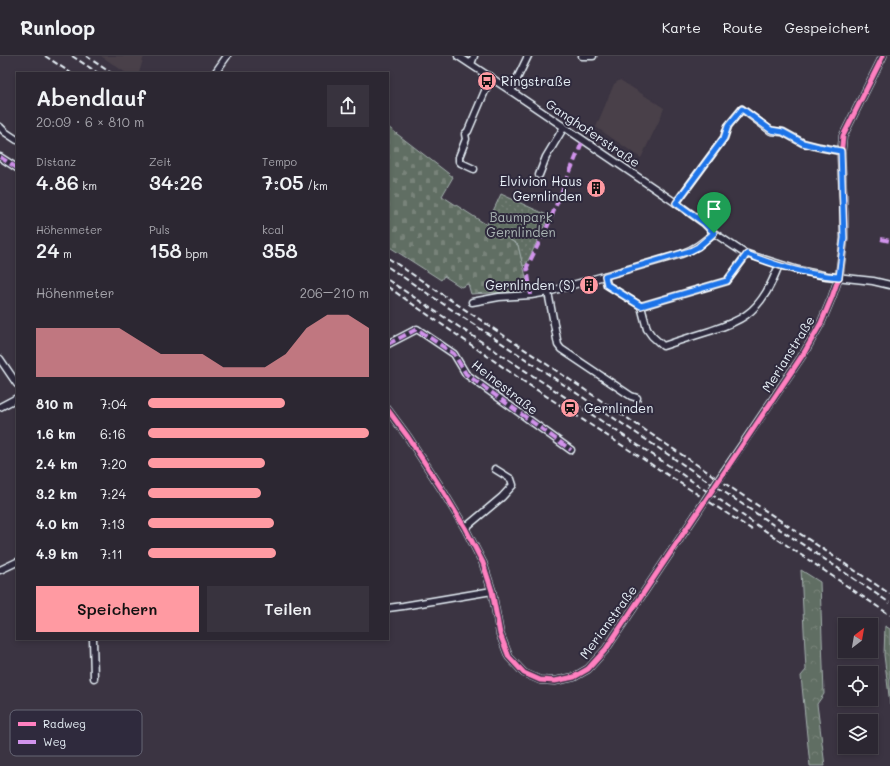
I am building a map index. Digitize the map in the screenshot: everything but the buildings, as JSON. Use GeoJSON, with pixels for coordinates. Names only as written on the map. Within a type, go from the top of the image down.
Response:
{"type":"FeatureCollection","features":[{"type":"Feature","properties":{"kind":"street"},"geometry":{"type":"LineString","coordinates":[[216,72],[228,56]]}},
{"type":"Feature","properties":{"kind":"street","name":"Ganghoferstraße"},"geometry":{"type":"LineString","coordinates":[[458,56],[511,90],[676,203],[704,223],[714,233],[744,253],[798,270],[827,276],[874,281],[890,285]]}},
{"type":"Feature","properties":{"kind":"street"},"geometry":{"type":"LineString","coordinates":[[471,64],[474,56]]}},
{"type":"Feature","properties":{"kind":"street"},"geometry":{"type":"LineString","coordinates":[[511,90],[528,56]]}},
{"type":"Feature","properties":{"kind":"street"},"geometry":{"type":"LineString","coordinates":[[582,56],[593,56]]}},
{"type":"Feature","properties":{"kind":"street","name":"Merianstraße"},"geometry":{"type":"LineString","coordinates":[[389,411],[408,437],[438,484],[465,528],[483,563],[492,591],[500,634],[509,657],[524,673],[540,680],[555,681],[574,677],[588,669],[606,649],[804,353],[821,323],[839,277],[844,238],[841,151],[842,136],[883,56]]}},
{"type":"Feature","properties":{"kind":"street"},"geometry":{"type":"LineString","coordinates":[[474,169],[461,163],[459,161],[459,157],[466,138],[464,134],[468,131],[491,77]]}},
{"type":"Feature","properties":{"kind":"street"},"geometry":{"type":"LineString","coordinates":[[676,203],[724,138],[728,126],[742,109],[771,130],[783,132],[803,143],[841,151]]}},
{"type":"Feature","properties":{"kind":"street"},"geometry":{"type":"LineString","coordinates":[[539,175],[546,157],[564,127]]}},
{"type":"Feature","properties":{"kind":"street"},"geometry":{"type":"LineString","coordinates":[[0,138],[2,129],[16,139]]}},
{"type":"Feature","properties":{"kind":"street"},"geometry":{"type":"LineString","coordinates":[[0,157],[16,167]]}},
{"type":"Feature","properties":{"kind":"street"},"geometry":{"type":"LineString","coordinates":[[472,302],[499,297],[531,295],[548,292],[605,276],[690,251],[698,247],[714,233]]}},
{"type":"Feature","properties":{"kind":"street"},"geometry":{"type":"LineString","coordinates":[[641,306],[727,281],[747,254]]}},
{"type":"Feature","properties":{"kind":"street"},"geometry":{"type":"LineString","coordinates":[[605,276],[607,285],[641,306],[648,329],[652,336],[663,346],[732,323],[746,316],[764,297],[779,265]]}},
{"type":"Feature","properties":{"kind":"street"},"geometry":{"type":"LineString","coordinates":[[548,292],[558,345],[561,349],[631,396],[637,398]]}},
{"type":"Feature","properties":{"kind":"street","name":"Heinestraße"},"geometry":{"type":"LineString","coordinates":[[389,343],[417,329],[454,354],[466,374],[571,450]]}},
{"type":"Feature","properties":{"kind":"street"},"geometry":{"type":"LineString","coordinates":[[0,359],[16,383]]}},
{"type":"Feature","properties":{"kind":"street"},"geometry":{"type":"LineString","coordinates":[[0,407],[16,399]]}},
{"type":"Feature","properties":{"kind":"street"},"geometry":{"type":"LineString","coordinates":[[465,528],[502,497],[513,485],[511,479],[495,469]]}},
{"type":"Feature","properties":{"kind":"street"},"geometry":{"type":"LineString","coordinates":[[0,570],[16,562]]}},
{"type":"Feature","properties":{"kind":"street"},"geometry":{"type":"LineString","coordinates":[[389,608],[492,591]]}},
{"type":"Feature","properties":{"kind":"street"},"geometry":{"type":"LineString","coordinates":[[93,640],[94,678]]}},
{"type":"Feature","properties":{"kind":"shaded area"},"geometry":{"type":"Polygon","coordinates":[[[101,56],[144,56],[139,72],[125,72],[101,56]]]}},
{"type":"Feature","properties":{"kind":"shaded area"},"geometry":{"type":"Polygon","coordinates":[[[620,80],[664,108],[641,158],[596,127],[614,84],[620,80]]]}},
{"type":"Feature","properties":{"kind":"green space"},"geometry":{"type":"Polygon","coordinates":[[[389,128],[453,177],[442,196],[518,245],[529,289],[527,291],[471,294],[468,284],[461,287],[444,276],[441,280],[389,247],[389,128]]]}},
{"type":"Feature","properties":{"kind":"green space","name":"Baumpark Gernlinden"},"geometry":{"type":"Polygon","coordinates":[[[501,194],[549,216],[526,265],[523,266],[518,245],[487,224],[501,194]]]}},
{"type":"Feature","properties":{"kind":"green space"},"geometry":{"type":"Polygon","coordinates":[[[801,570],[820,582],[824,694],[817,704],[825,766],[810,766],[801,676],[806,670],[801,570]]]}},
{"type":"Feature","properties":{"kind":"green space"},"geometry":{"type":"Polygon","coordinates":[[[885,626],[890,629],[890,704],[884,655],[885,626]]]}},
{"type":"Feature","properties":{"kind":"railway"},"geometry":{"type":"LineString","coordinates":[[45,56],[69,72]]}},
{"type":"Feature","properties":{"kind":"railway"},"geometry":{"type":"LineString","coordinates":[[72,56],[96,72]]}},
{"type":"Feature","properties":{"kind":"railway"},"geometry":{"type":"LineString","coordinates":[[86,56],[110,72]]}},
{"type":"Feature","properties":{"kind":"railway"},"geometry":{"type":"LineString","coordinates":[[389,259],[890,594]]}},
{"type":"Feature","properties":{"kind":"railway"},"geometry":{"type":"LineString","coordinates":[[389,268],[890,603]]}},
{"type":"Feature","properties":{"kind":"railway"},"geometry":{"type":"LineString","coordinates":[[389,281],[668,465],[890,615]]}},
{"type":"Feature","properties":{"kind":"railway"},"geometry":{"type":"LineString","coordinates":[[389,288],[523,381],[754,531]]}},
{"type":"Feature","properties":{"kind":"marked path"},"geometry":{"type":"LineString","coordinates":[[531,295],[527,267],[548,225],[583,140]]}},
{"type":"Feature","properties":{"kind":"marked path"},"geometry":{"type":"LineString","coordinates":[[0,157],[16,167]]}},
{"type":"Feature","properties":{"kind":"marked path"},"geometry":{"type":"LineString","coordinates":[[881,239],[890,241]]}},
{"type":"Feature","properties":{"kind":"marked path"},"geometry":{"type":"LineString","coordinates":[[389,343],[417,329],[454,354],[466,374],[571,450]]}},
{"type":"Feature","properties":{"kind":"cycle path"},"geometry":{"type":"LineString","coordinates":[[389,411],[408,437],[441,488],[465,528],[483,563],[492,591],[500,634],[509,657],[524,673],[540,680],[555,681],[574,677],[588,669],[606,649],[804,353],[821,323],[839,277],[844,239],[841,156],[843,136],[883,56]]}},
{"type":"Feature","properties":{"kind":"place","name":"Ringstraße"},"geometry":{"type":"Point","coordinates":[487,81]}},
{"type":"Feature","properties":{"kind":"place","name":"Elvivion Haus Gernlinden"},"geometry":{"type":"Point","coordinates":[596,188]}},
{"type":"Feature","properties":{"kind":"place","name":"Gernlinden (S)"},"geometry":{"type":"Point","coordinates":[589,285]}},
{"type":"Feature","properties":{"kind":"place","name":"Gernlinden"},"geometry":{"type":"Point","coordinates":[570,408]}},
{"type":"Feature","properties":{"kind":"route"},"geometry":{"type":"LineString","coordinates":[[742,109],[774,132],[783,132],[803,143],[841,151],[844,238],[839,277],[798,270],[747,254],[727,281],[641,306],[607,285],[605,276],[690,251],[698,247],[714,233],[704,223],[676,203],[724,138],[728,126],[742,109]]}}]}
